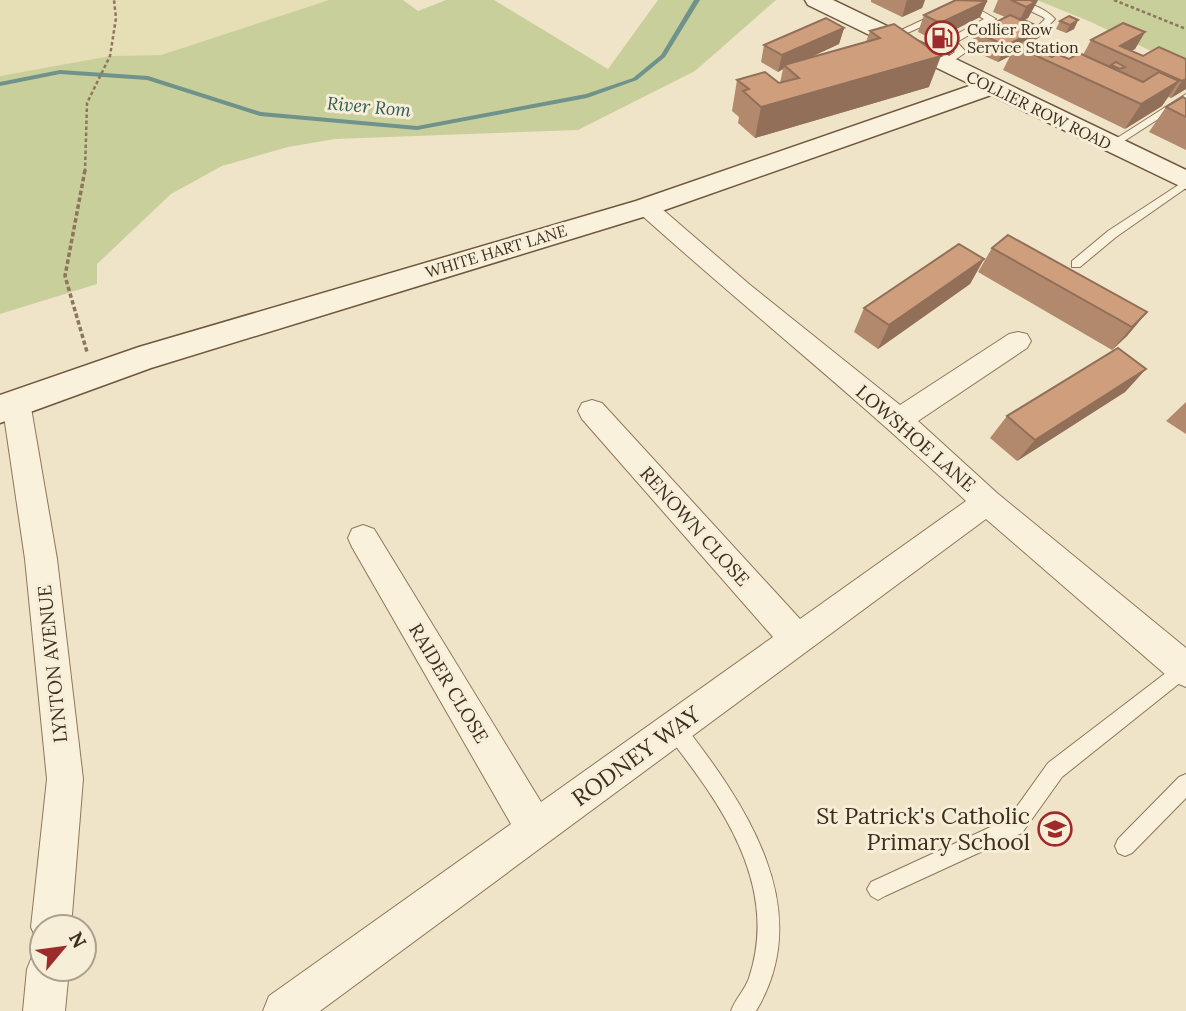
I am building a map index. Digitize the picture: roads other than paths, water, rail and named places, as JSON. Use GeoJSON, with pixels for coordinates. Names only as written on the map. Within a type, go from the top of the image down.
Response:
{"type":"FeatureCollection","features":[{"type":"Feature","properties":{"kind":"street","name":"COLLIER ROW ROAD"},"geometry":{"type":"LineString","coordinates":[[816,0],[1186,182]]}},
{"type":"Feature","properties":{"kind":"street","name":"WHITE HART LANE"},"geometry":{"type":"LineString","coordinates":[[8,406],[94,375],[646,207],[967,97],[990,86]]}},
{"type":"Feature","properties":{"kind":"street","name":"LOWSHOE LANE"},"geometry":{"type":"LineString","coordinates":[[646,207],[740,290],[899,420],[987,502],[1185,669]]}},
{"type":"Feature","properties":{"kind":"street"},"geometry":{"type":"LineString","coordinates":[[899,420],[1018,341]]}},
{"type":"Feature","properties":{"kind":"street","name":"LYNTON AVENUE"},"geometry":{"type":"LineString","coordinates":[[8,406],[41,559],[65,779],[52,913]]}},
{"type":"Feature","properties":{"kind":"street","name":"RENOWN CLOSE"},"geometry":{"type":"LineString","coordinates":[[592,411],[797,640]]}},
{"type":"Feature","properties":{"kind":"street","name":"RODNEY WAY"},"geometry":{"type":"LineString","coordinates":[[284,1011],[987,502]]}},
{"type":"Feature","properties":{"kind":"street","name":"RAIDER CLOSE"},"geometry":{"type":"LineString","coordinates":[[363,538],[535,828]]}},
{"type":"Feature","properties":{"kind":"street"},"geometry":{"type":"LineString","coordinates":[[44,1011],[47,983]]}},
{"type":"Feature","properties":{"kind":"lane"},"geometry":{"type":"LineString","coordinates":[[891,37],[974,0]]}},
{"type":"Feature","properties":{"kind":"lane"},"geometry":{"type":"LineString","coordinates":[[1012,0],[1046,15],[1050,19],[1042,26]]}},
{"type":"Feature","properties":{"kind":"lane"},"geometry":{"type":"LineString","coordinates":[[945,63],[961,52],[951,41],[991,19],[963,4]]}},
{"type":"Feature","properties":{"kind":"lane"},"geometry":{"type":"LineString","coordinates":[[1111,145],[1186,97]]}},
{"type":"Feature","properties":{"kind":"lane"},"geometry":{"type":"LineString","coordinates":[[1076,264],[1112,234],[1186,182]]}},
{"type":"Feature","properties":{"kind":"lane"},"geometry":{"type":"LineString","coordinates":[[878,890],[1015,826],[1055,770],[1185,669]]}},
{"type":"Feature","properties":{"kind":"lane"},"geometry":{"type":"LineString","coordinates":[[674,728],[733,808],[760,863],[768,921],[764,970],[752,999],[743,1011]]}},
{"type":"Feature","properties":{"kind":"lane"},"geometry":{"type":"LineString","coordinates":[[1125,846],[1186,784]]}},
{"type":"Feature","properties":{"kind":"waterway","name":"River Rom"},"geometry":{"type":"LineString","coordinates":[[0,84],[60,72],[148,78],[260,114],[417,128],[587,96],[635,79],[663,56],[697,0]]}},
{"type":"Feature","properties":{"kind":"place","name":"Collier Row Service Station"},"geometry":{"type":"Point","coordinates":[942,38]}},
{"type":"Feature","properties":{"kind":"place","name":"St Patrick's Catholic Primary School"},"geometry":{"type":"Point","coordinates":[1055,829]}}]}
